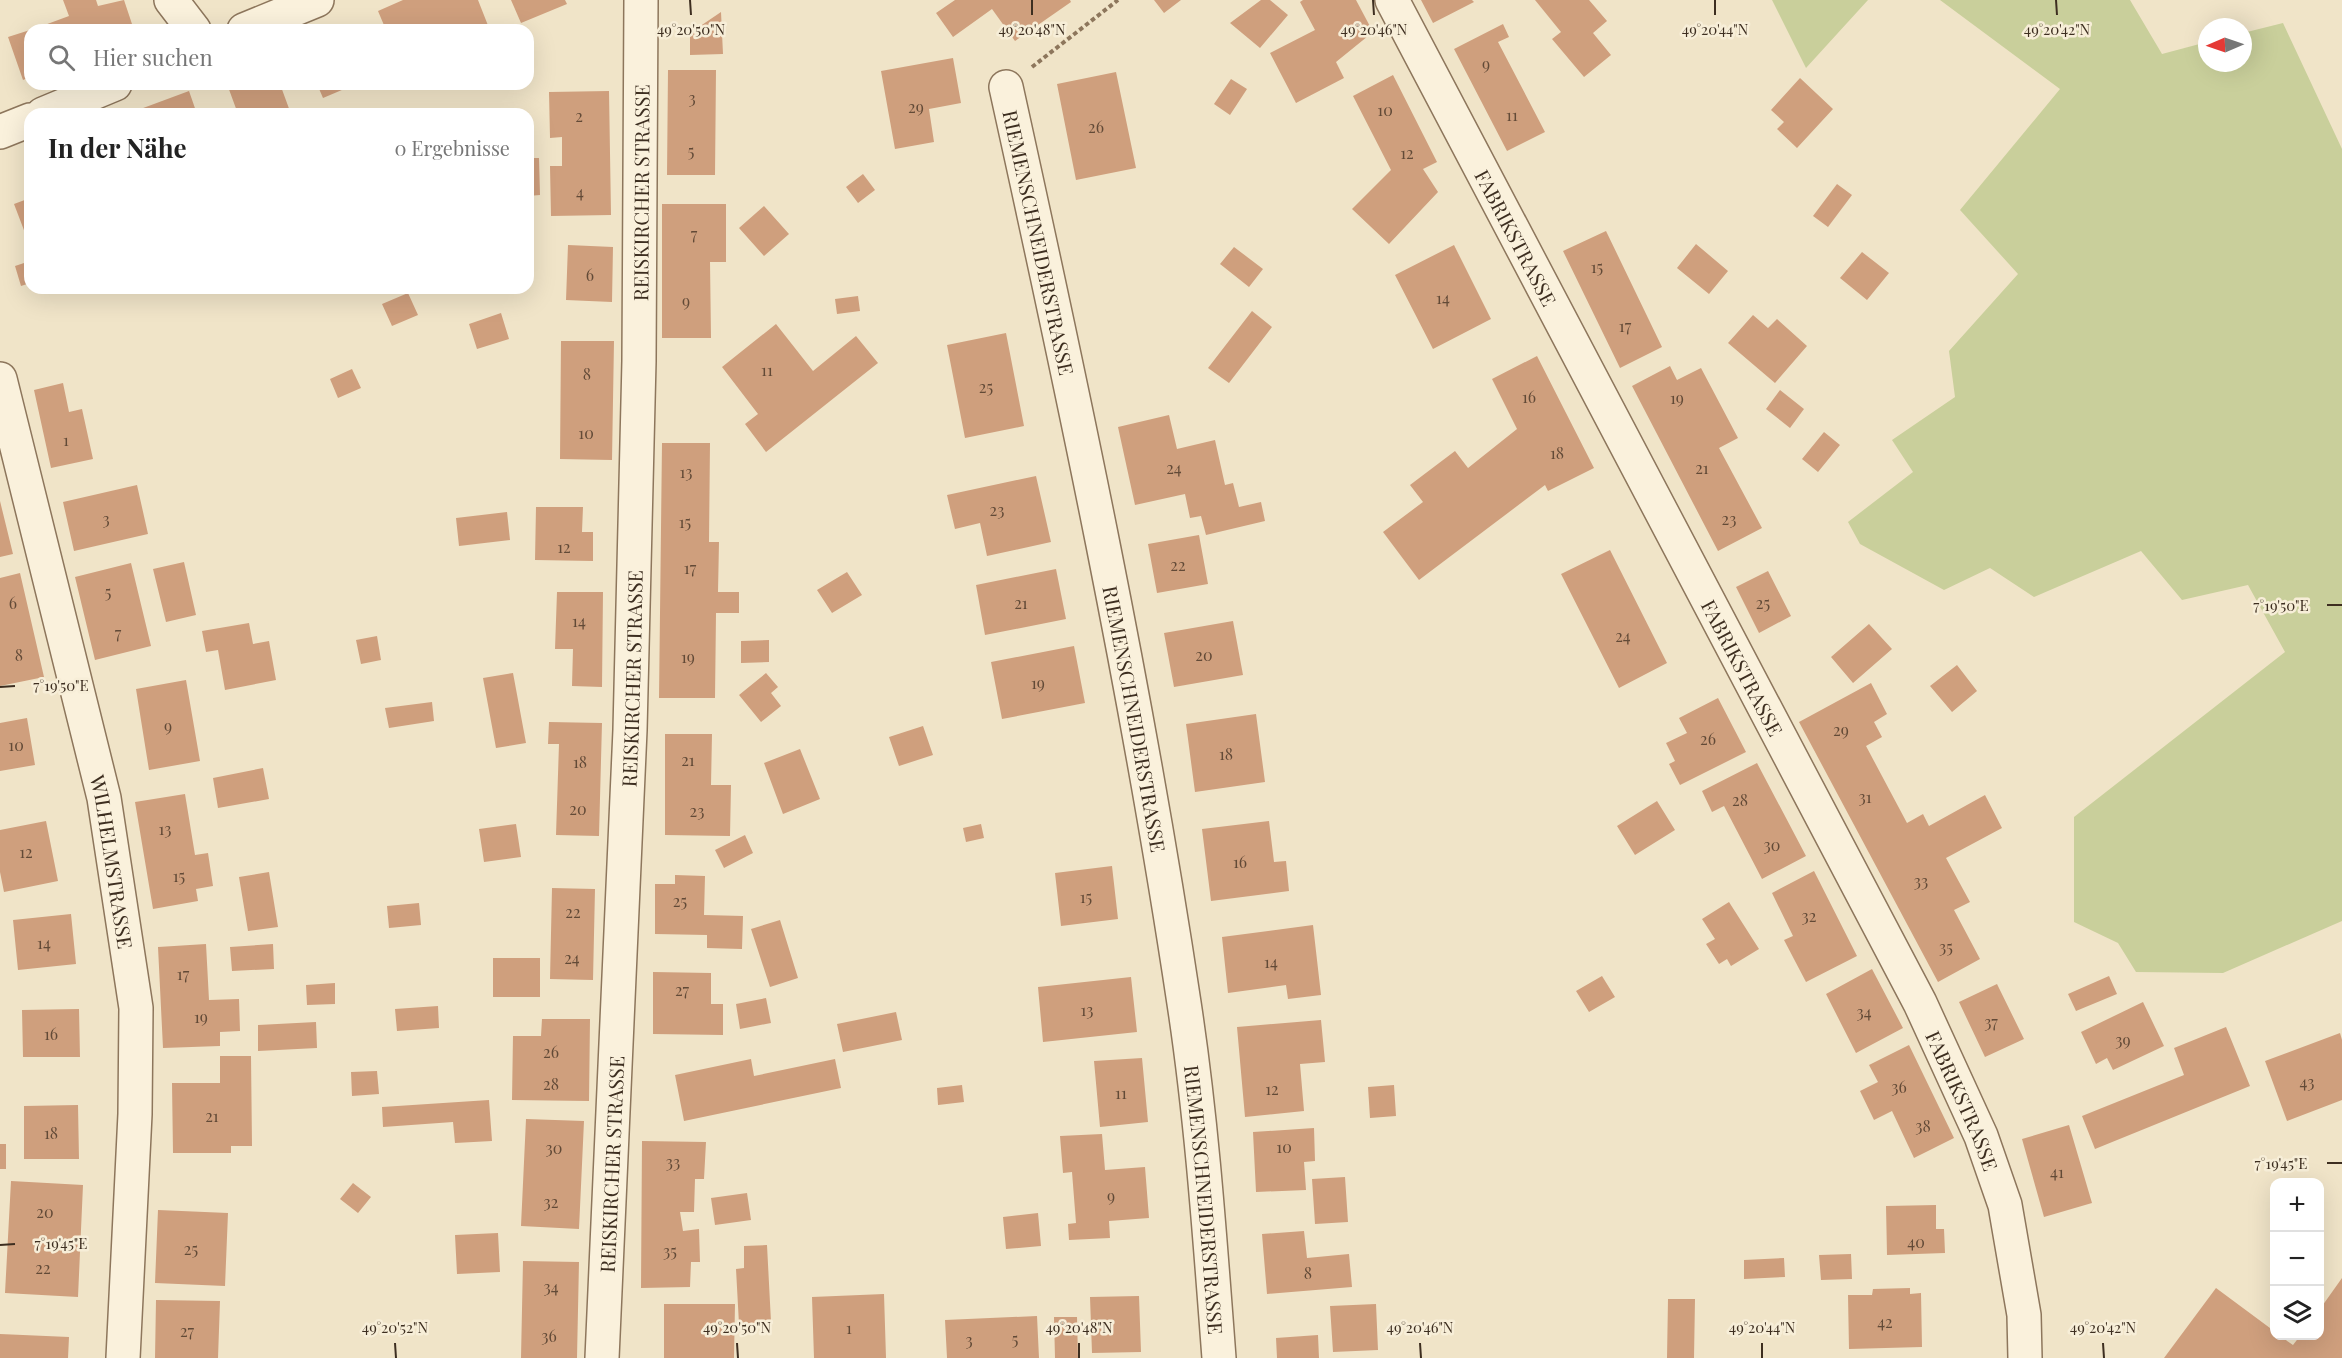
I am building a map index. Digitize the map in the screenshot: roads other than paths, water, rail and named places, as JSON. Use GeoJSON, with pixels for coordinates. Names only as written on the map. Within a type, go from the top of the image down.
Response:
{"type":"FeatureCollection","features":[{"type":"Feature","properties":{"kind":"street"},"geometry":{"type":"LineString","coordinates":[[171,0],[189,24]]}},
{"type":"Feature","properties":{"kind":"street"},"geometry":{"type":"LineString","coordinates":[[259,24],[317,0]]}},
{"type":"Feature","properties":{"kind":"street","name":"REISKIRCHER STRASSE"},"geometry":{"type":"LineString","coordinates":[[602,1358],[630,730],[639,361],[641,0]]}},
{"type":"Feature","properties":{"kind":"street","name":"FABRIKSTRASSE"},"geometry":{"type":"LineString","coordinates":[[1392,0],[1925,1013],[1981,1136],[2005,1205],[2024,1315],[2025,1358]]}},
{"type":"Feature","properties":{"kind":"street","name":"RIEMENSCHNEIDERSTRASSE"},"geometry":{"type":"LineString","coordinates":[[1006,87],[1048,279],[1133,696],[1185,1006],[1205,1184],[1219,1358]]}},
{"type":"Feature","properties":{"kind":"street"},"geometry":{"type":"LineString","coordinates":[[57,108],[101,90]]}},
{"type":"Feature","properties":{"kind":"street"},"geometry":{"type":"LineString","coordinates":[[0,132],[24,122]]}},
{"type":"Feature","properties":{"kind":"street","name":"WILHELMSTRASSE"},"geometry":{"type":"LineString","coordinates":[[0,379],[104,798],[136,1008],[135,1114],[123,1358]]}}]}
